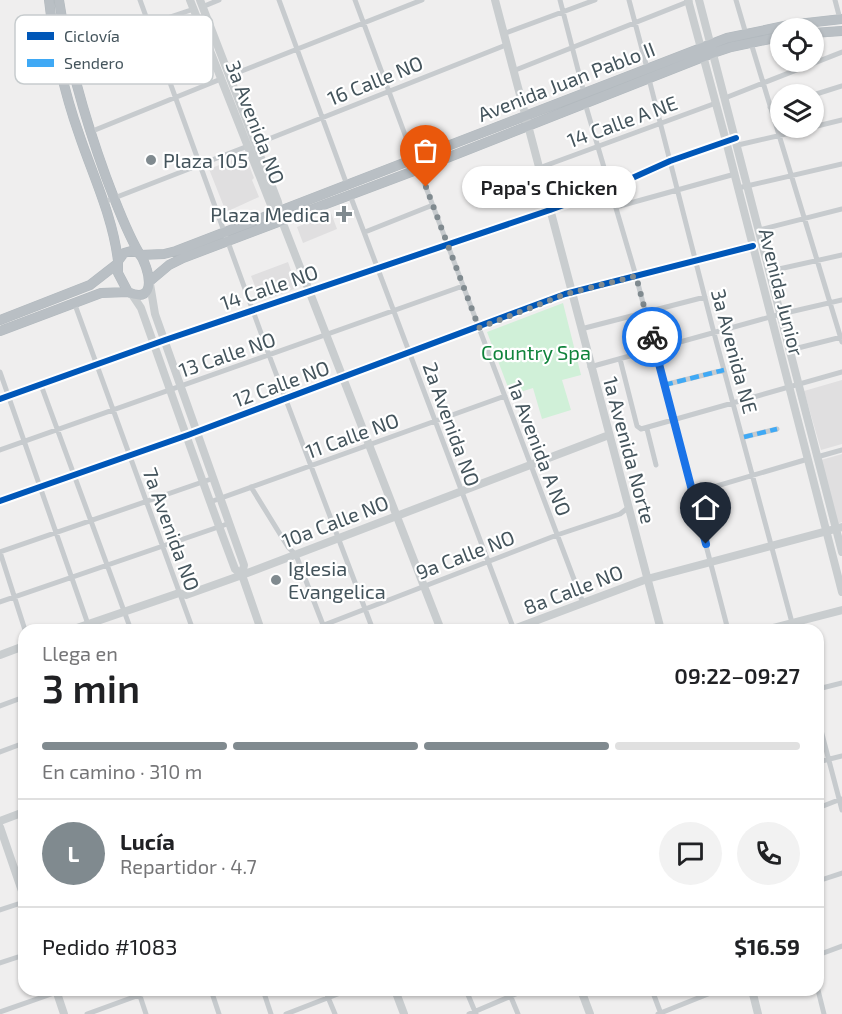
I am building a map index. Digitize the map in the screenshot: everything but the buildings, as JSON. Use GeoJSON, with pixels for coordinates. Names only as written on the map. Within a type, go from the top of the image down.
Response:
{"type":"FeatureCollection","features":[{"type":"Feature","properties":{"kind":"highway"},"geometry":{"type":"LineString","coordinates":[[49,0],[52,15]]}},
{"type":"Feature","properties":{"kind":"highway"},"geometry":{"type":"LineString","coordinates":[[59,0],[62,15]]}},
{"type":"Feature","properties":{"kind":"highway","name":"Avenida Juan Pablo II"},"geometry":{"type":"LineString","coordinates":[[150,283],[169,266],[226,237],[348,190],[419,169],[650,79],[746,34],[789,25],[841,27]]}},
{"type":"Feature","properties":{"kind":"highway"},"geometry":{"type":"LineString","coordinates":[[824,31],[841,27]]}},
{"type":"Feature","properties":{"kind":"highway","name":"Avenida Juan Pablo II"},"geometry":{"type":"LineString","coordinates":[[712,49],[770,39]]}},
{"type":"Feature","properties":{"kind":"highway","name":"Avenida Juan Pablo II"},"geometry":{"type":"LineString","coordinates":[[348,190],[414,159],[647,68],[702,53]]}},
{"type":"Feature","properties":{"kind":"highway"},"geometry":{"type":"LineString","coordinates":[[66,84],[75,122],[116,240],[118,273],[130,293]]}},
{"type":"Feature","properties":{"kind":"highway"},"geometry":{"type":"LineString","coordinates":[[0,331],[101,294],[142,293],[147,291],[150,283],[147,269],[128,234],[114,198],[90,132],[77,84]]}},
{"type":"Feature","properties":{"kind":"highway","name":"Avenida Juan Pablo II"},"geometry":{"type":"LineString","coordinates":[[139,254],[164,254],[226,237]]}},
{"type":"Feature","properties":{"kind":"highway"},"geometry":{"type":"LineString","coordinates":[[0,320],[90,285],[117,262],[121,255],[127,252],[139,254]]}},
{"type":"Feature","properties":{"kind":"highway"},"geometry":{"type":"LineString","coordinates":[[0,326],[15,319],[24,311]]}},
{"type":"Feature","properties":{"kind":"street"},"geometry":{"type":"LineString","coordinates":[[140,0],[146,15]]}},
{"type":"Feature","properties":{"kind":"street","name":"3a Avenida NO"},"geometry":{"type":"LineString","coordinates":[[190,0],[198,5]]}},
{"type":"Feature","properties":{"kind":"street"},"geometry":{"type":"LineString","coordinates":[[172,15],[219,0]]}},
{"type":"Feature","properties":{"kind":"street","name":"2a Avenida NO"},"geometry":{"type":"LineString","coordinates":[[279,0],[510,624]]}},
{"type":"Feature","properties":{"kind":"street"},"geometry":{"type":"LineString","coordinates":[[355,0],[414,159]]}},
{"type":"Feature","properties":{"kind":"street"},"geometry":{"type":"LineString","coordinates":[[213,82],[422,0]]}},
{"type":"Feature","properties":{"kind":"street","name":"1a Avenida Norte"},"geometry":{"type":"LineString","coordinates":[[495,0],[659,624]]}},
{"type":"Feature","properties":{"kind":"street"},"geometry":{"type":"LineString","coordinates":[[560,0],[584,93]]}},
{"type":"Feature","properties":{"kind":"street"},"geometry":{"type":"LineString","coordinates":[[503,34],[595,0]]}},
{"type":"Feature","properties":{"kind":"street"},"geometry":{"type":"LineString","coordinates":[[629,0],[647,68]]}},
{"type":"Feature","properties":{"kind":"street","name":"Avenida Junior"},"geometry":{"type":"LineString","coordinates":[[699,0],[817,457],[839,528],[842,552]]}},
{"type":"Feature","properties":{"kind":"street"},"geometry":{"type":"LineString","coordinates":[[736,0],[746,34]]}},
{"type":"Feature","properties":{"kind":"street"},"geometry":{"type":"LineString","coordinates":[[835,0],[841,27]]}},
{"type":"Feature","properties":{"kind":"street"},"geometry":{"type":"LineString","coordinates":[[513,71],[689,1]]}},
{"type":"Feature","properties":{"kind":"street","name":"Avenida Junior"},"geometry":{"type":"LineString","coordinates":[[689,1],[842,592]]}},
{"type":"Feature","properties":{"kind":"street"},"geometry":{"type":"LineString","coordinates":[[750,43],[770,107]]}},
{"type":"Feature","properties":{"kind":"street","name":"3a Avenida NO"},"geometry":{"type":"LineString","coordinates":[[213,45],[439,624]]}},
{"type":"Feature","properties":{"kind":"street","name":"16 Calle NO"},"geometry":{"type":"LineString","coordinates":[[104,202],[506,45]]}},
{"type":"Feature","properties":{"kind":"street"},"geometry":{"type":"LineString","coordinates":[[725,98],[842,52]]}},
{"type":"Feature","properties":{"kind":"street","name":"3a Avenida NE"},"geometry":{"type":"LineString","coordinates":[[650,79],[714,333],[744,437],[792,624]]}},
{"type":"Feature","properties":{"kind":"street"},"geometry":{"type":"LineString","coordinates":[[170,84],[371,624]]}},
{"type":"Feature","properties":{"kind":"street"},"geometry":{"type":"LineString","coordinates":[[90,132],[208,84]]}},
{"type":"Feature","properties":{"kind":"street"},"geometry":{"type":"LineString","coordinates":[[824,92],[842,86]]}},
{"type":"Feature","properties":{"kind":"street"},"geometry":{"type":"LineString","coordinates":[[585,103],[636,276],[726,624]]}},
{"type":"Feature","properties":{"kind":"street","name":"14 Calle A NE"},"geometry":{"type":"LineString","coordinates":[[539,168],[716,103]]}},
{"type":"Feature","properties":{"kind":"street","name":"14 Calle NO"},"geometry":{"type":"LineString","coordinates":[[824,124],[842,120]]}},
{"type":"Feature","properties":{"kind":"street","name":"14 Calle NO"},"geometry":{"type":"LineString","coordinates":[[0,399],[447,243],[550,210],[610,188],[670,161],[726,141],[737,142],[770,136]]}},
{"type":"Feature","properties":{"kind":"street"},"geometry":{"type":"LineString","coordinates":[[780,138],[841,339],[790,350]]}},
{"type":"Feature","properties":{"kind":"street"},"geometry":{"type":"LineString","coordinates":[[738,188],[842,164]]}},
{"type":"Feature","properties":{"kind":"street","name":"1a Avenida A NO"},"geometry":{"type":"LineString","coordinates":[[419,169],[583,603]]}},
{"type":"Feature","properties":{"kind":"street"},"geometry":{"type":"LineString","coordinates":[[616,207],[735,174]]}},
{"type":"Feature","properties":{"kind":"street"},"geometry":{"type":"LineString","coordinates":[[364,232],[433,205]]}},
{"type":"Feature","properties":{"kind":"street"},"geometry":{"type":"LineString","coordinates":[[759,230],[842,209]]}},
{"type":"Feature","properties":{"kind":"street","name":"12 Calle NO"},"geometry":{"type":"LineString","coordinates":[[0,501],[197,432],[572,293],[753,246]]}},
{"type":"Feature","properties":{"kind":"street"},"geometry":{"type":"LineString","coordinates":[[770,271],[842,255]]}},
{"type":"Feature","properties":{"kind":"street"},"geometry":{"type":"LineString","coordinates":[[150,283],[155,314],[244,565],[242,575]]}},
{"type":"Feature","properties":{"kind":"street","name":"13 Calle NO"},"geometry":{"type":"LineString","coordinates":[[0,450],[463,286]]}},
{"type":"Feature","properties":{"kind":"street"},"geometry":{"type":"LineString","coordinates":[[130,293],[141,308],[219,527],[235,569],[242,575],[259,624]]}},
{"type":"Feature","properties":{"kind":"street"},"geometry":{"type":"LineString","coordinates":[[581,329],[705,297]]}},
{"type":"Feature","properties":{"kind":"street"},"geometry":{"type":"LineString","coordinates":[[590,367],[781,314],[842,300]]}},
{"type":"Feature","properties":{"kind":"street","name":"7a Avenida NO"},"geometry":{"type":"LineString","coordinates":[[74,302],[191,624]]}},
{"type":"Feature","properties":{"kind":"street"},"geometry":{"type":"LineString","coordinates":[[620,358],[638,426],[641,429],[842,372]]}},
{"type":"Feature","properties":{"kind":"street"},"geometry":{"type":"LineString","coordinates":[[664,385],[724,370]]}},
{"type":"Feature","properties":{"kind":"street"},"geometry":{"type":"LineString","coordinates":[[0,372],[88,624]]}},
{"type":"Feature","properties":{"kind":"street"},"geometry":{"type":"LineString","coordinates":[[41,384],[129,624]]}},
{"type":"Feature","properties":{"kind":"street","name":"11 Calle NO"},"geometry":{"type":"LineString","coordinates":[[210,502],[505,396]]}},
{"type":"Feature","properties":{"kind":"street"},"geometry":{"type":"LineString","coordinates":[[647,429],[656,465]]}},
{"type":"Feature","properties":{"kind":"street"},"geometry":{"type":"LineString","coordinates":[[744,437],[777,429]]}},
{"type":"Feature","properties":{"kind":"street","name":"10a Calle NO"},"geometry":{"type":"LineString","coordinates":[[96,624],[178,593],[186,595],[242,575],[609,435]]}},
{"type":"Feature","properties":{"kind":"street"},"geometry":{"type":"LineString","coordinates":[[817,457],[842,450]]}},
{"type":"Feature","properties":{"kind":"street"},"geometry":{"type":"LineString","coordinates":[[693,493],[808,459]]}},
{"type":"Feature","properties":{"kind":"street"},"geometry":{"type":"LineString","coordinates":[[23,624],[0,552],[214,477]]}},
{"type":"Feature","properties":{"kind":"street"},"geometry":{"type":"LineString","coordinates":[[251,487],[288,547],[296,555],[324,624]]}},
{"type":"Feature","properties":{"kind":"street","name":"9a Calle NO"},"geometry":{"type":"LineString","coordinates":[[332,624],[557,535],[620,514],[629,507]]}},
{"type":"Feature","properties":{"kind":"street"},"geometry":{"type":"LineString","coordinates":[[0,602],[230,523]]}},
{"type":"Feature","properties":{"kind":"street","name":"8a Calle NO"},"geometry":{"type":"LineString","coordinates":[[528,624],[647,579],[839,528]]}},
{"type":"Feature","properties":{"kind":"street"},"geometry":{"type":"LineString","coordinates":[[799,624],[842,610]]}},
{"type":"Feature","properties":{"kind":"street"},"geometry":{"type":"LineString","coordinates":[[0,655],[18,648]]}},
{"type":"Feature","properties":{"kind":"street"},"geometry":{"type":"LineString","coordinates":[[824,688],[842,683]]}},
{"type":"Feature","properties":{"kind":"street"},"geometry":{"type":"LineString","coordinates":[[0,706],[18,700]]}},
{"type":"Feature","properties":{"kind":"street"},"geometry":{"type":"LineString","coordinates":[[824,743],[842,810]]}},
{"type":"Feature","properties":{"kind":"street"},"geometry":{"type":"LineString","coordinates":[[0,752],[18,745]]}},
{"type":"Feature","properties":{"kind":"street"},"geometry":{"type":"LineString","coordinates":[[824,760],[842,756]]}},
{"type":"Feature","properties":{"kind":"street"},"geometry":{"type":"LineString","coordinates":[[824,806],[841,800]]}},
{"type":"Feature","properties":{"kind":"street"},"geometry":{"type":"LineString","coordinates":[[0,821],[18,814]]}},
{"type":"Feature","properties":{"kind":"street"},"geometry":{"type":"LineString","coordinates":[[0,827],[18,875]]}},
{"type":"Feature","properties":{"kind":"street"},"geometry":{"type":"LineString","coordinates":[[0,859],[10,855]]}},
{"type":"Feature","properties":{"kind":"street"},"geometry":{"type":"LineString","coordinates":[[824,879],[842,873]]}},
{"type":"Feature","properties":{"kind":"street"},"geometry":{"type":"LineString","coordinates":[[0,910],[18,904]]}},
{"type":"Feature","properties":{"kind":"street"},"geometry":{"type":"LineString","coordinates":[[824,953],[842,946]]}},
{"type":"Feature","properties":{"kind":"street"},"geometry":{"type":"LineString","coordinates":[[0,963],[18,957]]}},
{"type":"Feature","properties":{"kind":"street"},"geometry":{"type":"LineString","coordinates":[[0,1012],[43,996]]}},
{"type":"Feature","properties":{"kind":"street"},"geometry":{"type":"LineString","coordinates":[[58,996],[64,1014]]}},
{"type":"Feature","properties":{"kind":"street"},"geometry":{"type":"LineString","coordinates":[[87,1014],[130,996]]}},
{"type":"Feature","properties":{"kind":"street"},"geometry":{"type":"LineString","coordinates":[[140,996],[146,1014]]}},
{"type":"Feature","properties":{"kind":"street"},"geometry":{"type":"LineString","coordinates":[[213,996],[219,1014]]}},
{"type":"Feature","properties":{"kind":"street"},"geometry":{"type":"LineString","coordinates":[[265,996],[271,1014]]}},
{"type":"Feature","properties":{"kind":"street"},"geometry":{"type":"LineString","coordinates":[[286,1014],[332,996]]}},
{"type":"Feature","properties":{"kind":"street"},"geometry":{"type":"LineString","coordinates":[[397,996],[404,1014]]}},
{"type":"Feature","properties":{"kind":"street"},"geometry":{"type":"LineString","coordinates":[[468,996],[473,1013],[504,996]]}},
{"type":"Feature","properties":{"kind":"street"},"geometry":{"type":"LineString","coordinates":[[510,996],[518,1014]]}},
{"type":"Feature","properties":{"kind":"street"},"geometry":{"type":"LineString","coordinates":[[583,996],[590,1014]]}},
{"type":"Feature","properties":{"kind":"street"},"geometry":{"type":"LineString","coordinates":[[654,996],[660,1014],[704,996]]}},
{"type":"Feature","properties":{"kind":"street"},"geometry":{"type":"LineString","coordinates":[[754,996],[758,1014]]}},
{"type":"Feature","properties":{"kind":"street"},"geometry":{"type":"LineString","coordinates":[[820,996],[824,1014]]}},
{"type":"Feature","properties":{"kind":"street"},"geometry":{"type":"LineString","coordinates":[[327,998],[335,1014]]}},
{"type":"Feature","properties":{"kind":"shaded area"},"geometry":{"type":"Polygon","coordinates":[[[245,155],[259,197],[226,212],[209,169],[245,155]]]}},
{"type":"Feature","properties":{"kind":"shaded area"},"geometry":{"type":"Polygon","coordinates":[[[331,213],[337,229],[303,243],[297,227],[331,213]]]}},
{"type":"Feature","properties":{"kind":"shaded area"},"geometry":{"type":"Polygon","coordinates":[[[288,262],[297,288],[261,301],[251,276],[288,262]]]}},
{"type":"Feature","properties":{"kind":"shaded area"},"geometry":{"type":"Polygon","coordinates":[[[842,380],[842,444],[821,450],[804,391],[842,380]]]}},
{"type":"Feature","properties":{"kind":"shaded area"},"geometry":{"type":"Polygon","coordinates":[[[842,454],[842,522],[837,524],[821,460],[842,454]]]}},
{"type":"Feature","properties":{"kind":"green space","name":"Country Spa"},"geometry":{"type":"Polygon","coordinates":[[[563,303],[581,375],[562,380],[571,410],[542,419],[533,388],[511,395],[487,332],[563,303]]]}},
{"type":"Feature","properties":{"kind":"marked path"},"geometry":{"type":"LineString","coordinates":[[664,385],[724,370]]}},
{"type":"Feature","properties":{"kind":"marked path"},"geometry":{"type":"LineString","coordinates":[[744,437],[777,429]]}},
{"type":"Feature","properties":{"kind":"cycle path"},"geometry":{"type":"LineString","coordinates":[[0,399],[165,340],[550,210],[610,188],[670,161],[736,138]]}},
{"type":"Feature","properties":{"kind":"cycle path"},"geometry":{"type":"LineString","coordinates":[[0,501],[188,435],[565,294],[753,246]]}},
{"type":"Feature","properties":{"kind":"way so far"},"geometry":{"type":"LineString","coordinates":[[426,187],[479,328],[566,294],[636,276],[652,337]]}},
{"type":"Feature","properties":{"kind":"place","name":"Plaza 105"},"geometry":{"type":"Point","coordinates":[151,160]}},
{"type":"Feature","properties":{"kind":"place","name":"Papa's Chicken"},"geometry":{"type":"Point","coordinates":[426,187]}},
{"type":"Feature","properties":{"kind":"place","name":"Plaza Medica"},"geometry":{"type":"Point","coordinates":[344,214]}},
{"type":"Feature","properties":{"kind":"place","name":"Iglesia Evangelica"},"geometry":{"type":"Point","coordinates":[276,580]}},
{"type":"Feature","properties":{"kind":"route"},"geometry":{"type":"LineString","coordinates":[[652,337],[706,544]]}}]}
